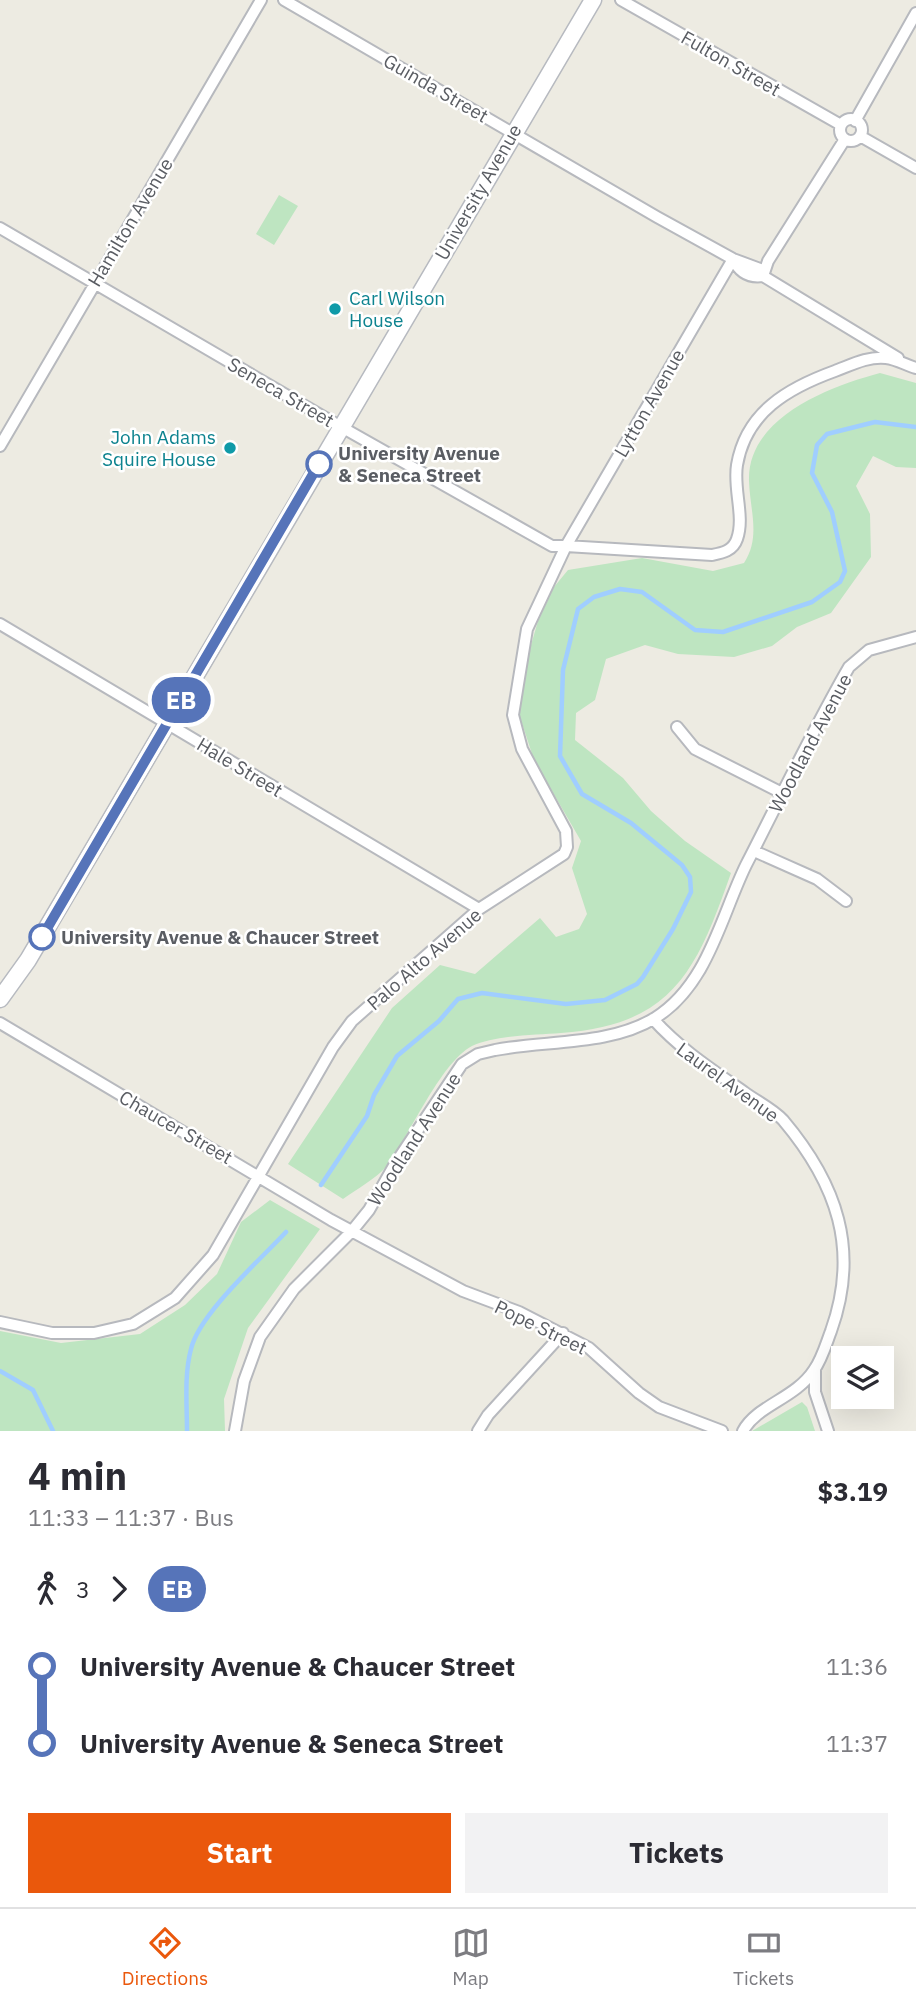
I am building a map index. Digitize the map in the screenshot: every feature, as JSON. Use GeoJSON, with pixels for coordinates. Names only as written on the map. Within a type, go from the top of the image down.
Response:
{"type":"FeatureCollection","features":[{"type":"Feature","properties":{"kind":"main road","name":"University Avenue"},"geometry":{"type":"LineString","coordinates":[[0,999],[28,960],[593,0]]}},
{"type":"Feature","properties":{"kind":"street","name":"Hamilton Avenue"},"geometry":{"type":"LineString","coordinates":[[0,446],[261,0]]}},
{"type":"Feature","properties":{"kind":"street","name":"Guinda Street"},"geometry":{"type":"LineString","coordinates":[[284,0],[733,260],[737,269],[754,278],[763,276],[916,368]]}},
{"type":"Feature","properties":{"kind":"street","name":"Fulton Street"},"geometry":{"type":"LineString","coordinates":[[621,0],[841,125]]}},
{"type":"Feature","properties":{"kind":"street"},"geometry":{"type":"LineString","coordinates":[[855,121],[916,13]]}},
{"type":"Feature","properties":{"kind":"street"},"geometry":{"type":"LineString","coordinates":[[845,139],[840,131],[841,125],[849,120],[860,126],[860,136]]}},
{"type":"Feature","properties":{"kind":"street"},"geometry":{"type":"LineString","coordinates":[[845,139],[855,140],[860,136]]}},
{"type":"Feature","properties":{"kind":"street"},"geometry":{"type":"LineString","coordinates":[[860,136],[916,168]]}},
{"type":"Feature","properties":{"kind":"street"},"geometry":{"type":"LineString","coordinates":[[763,276],[768,261],[845,139]]}},
{"type":"Feature","properties":{"kind":"street","name":"Seneca Street"},"geometry":{"type":"LineString","coordinates":[[0,228],[93,285],[341,427],[552,545],[566,546]]}},
{"type":"Feature","properties":{"kind":"street","name":"Lytton Avenue"},"geometry":{"type":"LineString","coordinates":[[566,546],[733,260]]}},
{"type":"Feature","properties":{"kind":"street"},"geometry":{"type":"LineString","coordinates":[[566,546],[712,555],[734,547],[738,536],[736,475],[744,441],[760,414],[775,400],[807,381],[872,358],[888,358],[916,368]]}},
{"type":"Feature","properties":{"kind":"street","name":"Palo Alto Avenue"},"geometry":{"type":"LineString","coordinates":[[0,1322],[52,1333],[94,1334],[133,1324],[161,1309],[204,1268],[333,1047],[352,1021],[480,909],[557,860],[567,847],[566,831],[522,749],[513,715],[527,629],[566,546]]}},
{"type":"Feature","properties":{"kind":"street","name":"Hale Street"},"geometry":{"type":"LineString","coordinates":[[0,624],[480,909]]}},
{"type":"Feature","properties":{"kind":"street","name":"Woodland Avenue"},"geometry":{"type":"LineString","coordinates":[[235,1431],[244,1381],[260,1337],[294,1289],[352,1231],[462,1064],[478,1054],[606,1035],[653,1019],[679,996],[700,969],[782,793],[849,667],[869,650],[916,637]]}},
{"type":"Feature","properties":{"kind":"street"},"geometry":{"type":"LineString","coordinates":[[677,727],[695,749],[782,793]]}},
{"type":"Feature","properties":{"kind":"street"},"geometry":{"type":"LineString","coordinates":[[754,851],[817,880],[846,901]]}},
{"type":"Feature","properties":{"kind":"street","name":"Laurel Avenue"},"geometry":{"type":"LineString","coordinates":[[653,1019],[687,1053],[782,1119],[828,1187],[844,1245],[845,1277],[836,1314],[815,1369],[788,1397],[750,1418],[743,1431]]}},
{"type":"Feature","properties":{"kind":"street","name":"Chaucer Street"},"geometry":{"type":"LineString","coordinates":[[0,1023],[352,1231]]}},
{"type":"Feature","properties":{"kind":"street","name":"Pope Street"},"geometry":{"type":"LineString","coordinates":[[352,1231],[463,1292],[563,1333],[589,1348],[639,1393],[659,1407],[677,1417],[722,1431]]}},
{"type":"Feature","properties":{"kind":"street"},"geometry":{"type":"LineString","coordinates":[[478,1431],[488,1415],[563,1333]]}},
{"type":"Feature","properties":{"kind":"street"},"geometry":{"type":"LineString","coordinates":[[815,1369],[815,1392],[826,1427]]}},
{"type":"Feature","properties":{"kind":"green space"},"geometry":{"type":"Polygon","coordinates":[[[279,195],[298,206],[274,245],[256,234],[279,195]]]}},
{"type":"Feature","properties":{"kind":"green space"},"geometry":{"type":"Polygon","coordinates":[[[880,373],[916,383],[916,468],[896,467],[873,456],[856,486],[870,514],[871,557],[831,613],[797,627],[772,646],[734,657],[678,654],[645,645],[606,659],[595,700],[576,713],[575,740],[623,778],[651,811],[685,841],[731,873],[706,937],[692,964],[676,986],[655,1004],[630,1018],[599,1028],[504,1038],[472,1046],[448,1068],[386,1167],[343,1199],[288,1164],[392,1008],[440,965],[475,974],[540,918],[556,937],[579,929],[587,914],[572,868],[581,841],[534,760],[519,714],[529,652],[538,621],[554,587],[568,570],[642,558],[713,571],[744,563],[753,534],[749,481],[752,459],[762,439],[777,422],[816,396],[880,373]]]}},
{"type":"Feature","properties":{"kind":"green space"},"geometry":{"type":"Polygon","coordinates":[[[270,1200],[320,1229],[248,1328],[224,1399],[225,1431],[0,1431],[0,1331],[61,1343],[140,1334],[185,1305],[217,1274],[241,1222],[270,1200]]]}},
{"type":"Feature","properties":{"kind":"green space"},"geometry":{"type":"Polygon","coordinates":[[[802,1402],[807,1407],[815,1431],[752,1431],[802,1402]]]}},
{"type":"Feature","properties":{"kind":"waterway"},"geometry":{"type":"LineString","coordinates":[[321,1185],[367,1116],[374,1095],[397,1056],[439,1021],[458,999],[482,993],[566,1004],[605,1000],[637,984],[643,977],[673,929],[691,892],[690,877],[682,865],[631,823],[582,794],[560,756],[563,670],[578,609],[594,597],[620,589],[642,592],[695,630],[723,632],[812,602],[840,582],[845,571],[832,512],[812,473],[817,445],[827,434],[875,422],[916,427]]}},
{"type":"Feature","properties":{"kind":"waterway"},"geometry":{"type":"LineString","coordinates":[[187,1431],[187,1369],[196,1335],[218,1304],[286,1232]]}},
{"type":"Feature","properties":{"kind":"waterway"},"geometry":{"type":"LineString","coordinates":[[0,1371],[33,1390],[53,1431]]}},
{"type":"Feature","properties":{"kind":"bus line","name":"EB"},"geometry":{"type":"LineString","coordinates":[[42,937],[319,464]]}},
{"type":"Feature","properties":{"kind":"place","name":"Carl Wilson House"},"geometry":{"type":"Point","coordinates":[335,309]}},
{"type":"Feature","properties":{"kind":"place","name":"John Adams Squire House"},"geometry":{"type":"Point","coordinates":[230,448]}},
{"type":"Feature","properties":{"kind":"place","name":"University Avenue & Seneca Street"},"geometry":{"type":"Point","coordinates":[319,464]}},
{"type":"Feature","properties":{"kind":"place","name":"University Avenue & Chaucer Street"},"geometry":{"type":"Point","coordinates":[42,937]}}]}
